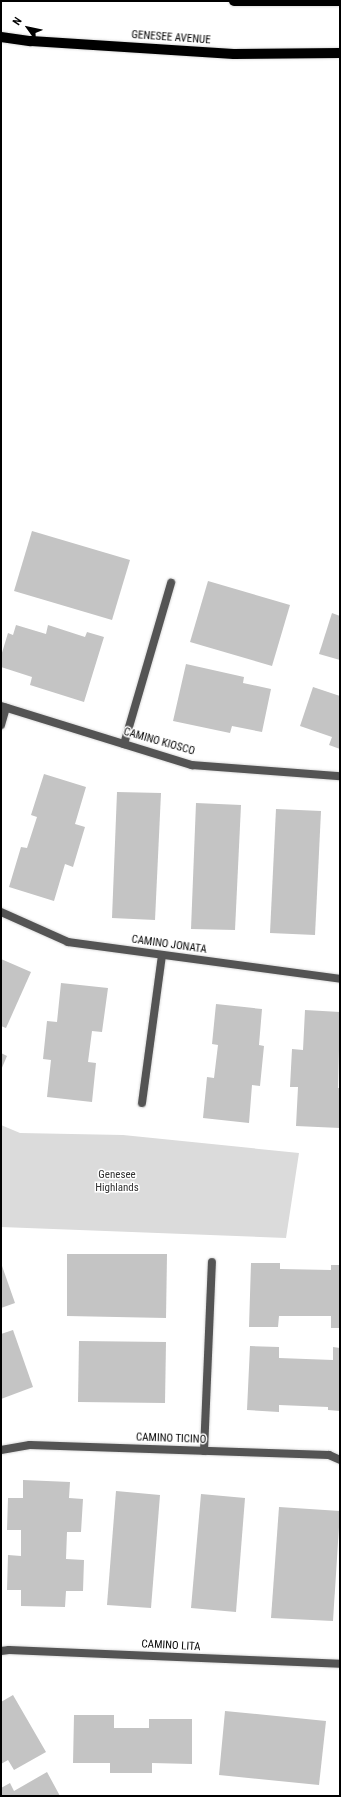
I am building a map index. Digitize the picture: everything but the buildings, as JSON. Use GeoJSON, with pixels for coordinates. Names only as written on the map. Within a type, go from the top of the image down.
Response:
{"type":"FeatureCollection","features":[{"type":"Feature","properties":{"kind":"main road"},"geometry":{"type":"LineString","coordinates":[[234,1],[340,1]]}},
{"type":"Feature","properties":{"kind":"main road","name":"GENESEE AVENUE"},"geometry":{"type":"LineString","coordinates":[[1,37],[31,41],[234,54],[340,53]]}},
{"type":"Feature","properties":{"kind":"street"},"geometry":{"type":"LineString","coordinates":[[124,744],[171,583]]}},
{"type":"Feature","properties":{"kind":"street"},"geometry":{"type":"LineString","coordinates":[[1,725],[4,707]]}},
{"type":"Feature","properties":{"kind":"street","name":"CAMINO KIOSCO"},"geometry":{"type":"LineString","coordinates":[[4,707],[192,765],[340,776]]}},
{"type":"Feature","properties":{"kind":"street","name":"CAMINO JONATA"},"geometry":{"type":"LineString","coordinates":[[1,912],[68,942],[340,979]]}},
{"type":"Feature","properties":{"kind":"street"},"geometry":{"type":"LineString","coordinates":[[142,1103],[162,955]]}},
{"type":"Feature","properties":{"kind":"street"},"geometry":{"type":"LineString","coordinates":[[204,1451],[212,1262]]}},
{"type":"Feature","properties":{"kind":"street","name":"CAMINO TICINO"},"geometry":{"type":"LineString","coordinates":[[1,1450],[30,1446],[329,1454],[340,1460]]}},
{"type":"Feature","properties":{"kind":"street","name":"CAMINO LITA"},"geometry":{"type":"LineString","coordinates":[[1,1651],[9,1650],[340,1664]]}},
{"type":"Feature","properties":{"kind":"green space","name":"Genesee Highlands"},"geometry":{"type":"Polygon","coordinates":[[[1,1125],[20,1133],[123,1135],[299,1153],[286,1238],[1,1227],[1,1125]]]}}]}
